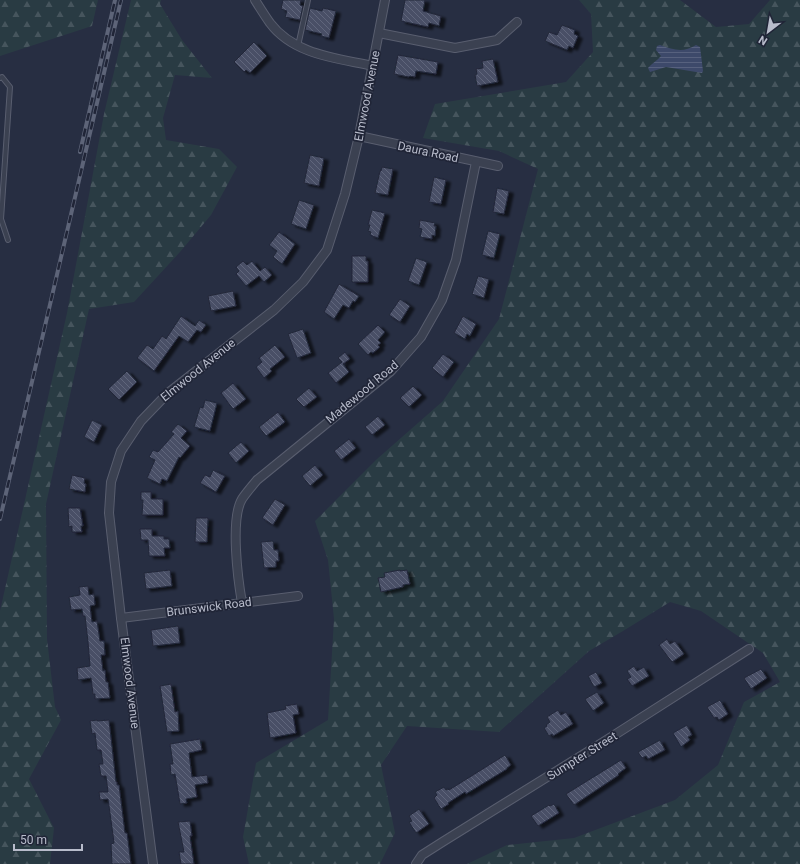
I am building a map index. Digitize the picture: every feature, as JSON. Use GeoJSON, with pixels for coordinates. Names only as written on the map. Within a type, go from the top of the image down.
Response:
{"type":"FeatureCollection","features":[{"type":"Feature","properties":{"kind":"street"},"geometry":{"type":"LineString","coordinates":[[255,0],[270,24],[281,35],[298,46],[310,52],[373,66]]}},
{"type":"Feature","properties":{"kind":"street","name":"Elmwood Avenue"},"geometry":{"type":"LineString","coordinates":[[154,864],[121,618],[109,513],[111,482],[121,451],[141,421],[168,392],[274,310],[303,282],[327,250],[346,194],[359,136],[385,0]]}},
{"type":"Feature","properties":{"kind":"street"},"geometry":{"type":"LineString","coordinates":[[379,33],[455,48],[497,40],[517,22]]}},
{"type":"Feature","properties":{"kind":"street","name":"Daura Road"},"geometry":{"type":"LineString","coordinates":[[359,136],[498,166]]}},
{"type":"Feature","properties":{"kind":"street","name":"Madewood Road"},"geometry":{"type":"LineString","coordinates":[[242,603],[236,558],[235,522],[241,500],[257,480],[391,371],[421,337],[442,300],[456,260],[476,162]]}},
{"type":"Feature","properties":{"kind":"street","name":"Brunswick Road"},"geometry":{"type":"LineString","coordinates":[[121,618],[298,596]]}},
{"type":"Feature","properties":{"kind":"street","name":"Sumpter Street"},"geometry":{"type":"LineString","coordinates":[[416,864],[422,855],[749,649]]}},
{"type":"Feature","properties":{"kind":"lane"},"geometry":{"type":"LineString","coordinates":[[298,46],[308,0]]}},
{"type":"Feature","properties":{"kind":"lane"},"geometry":{"type":"LineString","coordinates":[[0,78],[2,77],[10,87],[1,219],[8,240]]}},
{"type":"Feature","properties":{"kind":"green space"},"geometry":{"type":"Polygon","coordinates":[[[0,0],[98,0],[92,26],[0,56],[0,0]]]}},
{"type":"Feature","properties":{"kind":"green space"},"geometry":{"type":"Polygon","coordinates":[[[131,0],[161,0],[160,4],[182,40],[212,78],[175,75],[163,118],[166,140],[219,149],[237,167],[211,215],[180,252],[134,302],[89,309],[46,504],[47,639],[55,707],[61,720],[29,779],[54,828],[50,864],[0,864],[0,611],[67,313],[104,114],[131,0]]]}},
{"type":"Feature","properties":{"kind":"green space"},"geometry":{"type":"Polygon","coordinates":[[[579,0],[680,0],[716,27],[749,24],[770,0],[800,0],[800,864],[467,864],[507,845],[574,838],[675,800],[718,765],[744,702],[780,682],[763,653],[701,611],[670,602],[589,651],[499,732],[407,726],[381,765],[395,833],[380,864],[249,864],[243,837],[256,763],[328,720],[334,619],[328,560],[315,521],[377,459],[443,401],[499,319],[538,169],[499,151],[423,138],[435,104],[566,82],[593,52],[591,14],[579,0]]]}},
{"type":"Feature","properties":{"kind":"water"},"geometry":{"type":"Polygon","coordinates":[[[660,45],[678,50],[691,48],[696,45],[700,47],[702,73],[666,67],[650,72],[648,68],[661,56],[656,50],[657,46],[660,45]]]}},
{"type":"Feature","properties":{"kind":"building"},"geometry":{"type":"Polygon","coordinates":[[[283,0],[301,0],[300,5],[303,6],[300,20],[285,17],[287,11],[281,9],[283,0]]]}},
{"type":"Feature","properties":{"kind":"building"},"geometry":{"type":"Polygon","coordinates":[[[405,0],[425,0],[423,11],[441,16],[439,26],[429,23],[428,27],[401,21],[405,0]]]}},
{"type":"Feature","properties":{"kind":"building"},"geometry":{"type":"Polygon","coordinates":[[[310,8],[322,11],[323,8],[336,11],[329,38],[321,36],[322,34],[305,30],[310,8]]]}},
{"type":"Feature","properties":{"kind":"building"},"geometry":{"type":"Polygon","coordinates":[[[562,25],[575,30],[574,34],[578,36],[573,48],[569,46],[567,50],[545,41],[549,32],[557,35],[562,25]]]}},
{"type":"Feature","properties":{"kind":"building"},"geometry":{"type":"Polygon","coordinates":[[[254,42],[267,56],[250,73],[246,70],[244,72],[234,62],[254,42]]]}},
{"type":"Feature","properties":{"kind":"building"},"geometry":{"type":"Polygon","coordinates":[[[398,55],[438,62],[436,74],[416,71],[415,77],[409,77],[394,74],[398,55]]]}},
{"type":"Feature","properties":{"kind":"building"},"geometry":{"type":"Polygon","coordinates":[[[493,59],[498,82],[477,86],[475,75],[477,74],[476,69],[483,68],[482,61],[493,59]]]}},
{"type":"Feature","properties":{"kind":"building"},"geometry":{"type":"Polygon","coordinates":[[[310,155],[324,158],[319,186],[304,183],[310,155]]]}},
{"type":"Feature","properties":{"kind":"building"},"geometry":{"type":"Polygon","coordinates":[[[382,167],[393,169],[388,195],[375,193],[382,167]]]}},
{"type":"Feature","properties":{"kind":"building"},"geometry":{"type":"Polygon","coordinates":[[[434,177],[446,180],[441,204],[429,202],[434,177]]]}},
{"type":"Feature","properties":{"kind":"building"},"geometry":{"type":"Polygon","coordinates":[[[497,188],[509,191],[504,214],[493,212],[497,188]]]}},
{"type":"Feature","properties":{"kind":"building"},"geometry":{"type":"Polygon","coordinates":[[[299,200],[314,205],[306,229],[291,224],[299,200]]]}},
{"type":"Feature","properties":{"kind":"building"},"geometry":{"type":"Polygon","coordinates":[[[372,210],[385,213],[378,238],[370,235],[371,232],[368,231],[372,210]]]}},
{"type":"Feature","properties":{"kind":"building"},"geometry":{"type":"Polygon","coordinates":[[[420,220],[435,223],[435,236],[432,235],[432,239],[420,237],[422,229],[419,228],[420,220]]]}},
{"type":"Feature","properties":{"kind":"building"},"geometry":{"type":"Polygon","coordinates":[[[488,231],[500,234],[494,258],[482,255],[488,231]]]}},
{"type":"Feature","properties":{"kind":"building"},"geometry":{"type":"Polygon","coordinates":[[[279,232],[295,244],[282,264],[273,257],[277,251],[269,245],[279,232]]]}},
{"type":"Feature","properties":{"kind":"building"},"geometry":{"type":"Polygon","coordinates":[[[352,256],[366,256],[366,261],[368,261],[368,282],[352,282],[352,256]]]}},
{"type":"Feature","properties":{"kind":"building"},"geometry":{"type":"Polygon","coordinates":[[[416,258],[427,262],[419,285],[408,281],[416,258]]]}},
{"type":"Feature","properties":{"kind":"building"},"geometry":{"type":"Polygon","coordinates":[[[243,261],[247,265],[252,261],[260,271],[265,267],[272,275],[264,282],[259,276],[246,286],[236,274],[239,271],[236,267],[243,261]]]}},
{"type":"Feature","properties":{"kind":"building"},"geometry":{"type":"Polygon","coordinates":[[[478,276],[489,279],[484,298],[472,294],[478,276]]]}},
{"type":"Feature","properties":{"kind":"building"},"geometry":{"type":"Polygon","coordinates":[[[339,284],[359,296],[355,302],[353,301],[349,308],[343,305],[334,319],[324,312],[339,284]]]}},
{"type":"Feature","properties":{"kind":"building"},"geometry":{"type":"Polygon","coordinates":[[[233,291],[236,306],[211,311],[208,296],[233,291]]]}},
{"type":"Feature","properties":{"kind":"building"},"geometry":{"type":"Polygon","coordinates":[[[400,299],[410,306],[400,322],[389,315],[400,299]]]}},
{"type":"Feature","properties":{"kind":"building"},"geometry":{"type":"Polygon","coordinates":[[[181,316],[195,326],[199,320],[206,325],[201,332],[197,330],[188,342],[179,336],[154,371],[137,358],[147,345],[153,349],[162,336],[166,339],[181,316]]]}},
{"type":"Feature","properties":{"kind":"building"},"geometry":{"type":"Polygon","coordinates":[[[463,316],[476,324],[470,336],[467,334],[465,339],[454,333],[463,316]]]}},
{"type":"Feature","properties":{"kind":"building"},"geometry":{"type":"Polygon","coordinates":[[[378,325],[385,332],[378,340],[381,343],[378,345],[380,347],[368,355],[358,344],[378,325]]]}},
{"type":"Feature","properties":{"kind":"building"},"geometry":{"type":"Polygon","coordinates":[[[303,329],[311,353],[297,358],[288,334],[303,329]]]}},
{"type":"Feature","properties":{"kind":"building"},"geometry":{"type":"Polygon","coordinates":[[[275,345],[285,357],[270,369],[272,371],[264,378],[256,367],[262,362],[259,358],[275,345]]]}},
{"type":"Feature","properties":{"kind":"building"},"geometry":{"type":"Polygon","coordinates":[[[345,352],[350,359],[343,364],[349,372],[336,383],[328,373],[342,362],[338,358],[345,352]]]}},
{"type":"Feature","properties":{"kind":"building"},"geometry":{"type":"Polygon","coordinates":[[[443,354],[454,362],[443,377],[432,368],[443,354]]]}},
{"type":"Feature","properties":{"kind":"building"},"geometry":{"type":"Polygon","coordinates":[[[127,371],[137,382],[119,400],[108,389],[127,371]]]}},
{"type":"Feature","properties":{"kind":"building"},"geometry":{"type":"Polygon","coordinates":[[[233,383],[246,399],[233,409],[221,393],[233,383]]]}},
{"type":"Feature","properties":{"kind":"building"},"geometry":{"type":"Polygon","coordinates":[[[413,386],[422,395],[409,407],[400,398],[413,386]]]}},
{"type":"Feature","properties":{"kind":"building"},"geometry":{"type":"Polygon","coordinates":[[[309,388],[317,397],[304,407],[296,399],[309,388]]]}},
{"type":"Feature","properties":{"kind":"building"},"geometry":{"type":"Polygon","coordinates":[[[205,400],[217,403],[210,431],[194,427],[200,407],[203,408],[205,400]]]}},
{"type":"Feature","properties":{"kind":"building"},"geometry":{"type":"Polygon","coordinates":[[[278,412],[285,422],[266,436],[259,427],[278,412]]]}},
{"type":"Feature","properties":{"kind":"building"},"geometry":{"type":"Polygon","coordinates":[[[378,416],[385,425],[372,435],[365,427],[378,416]]]}},
{"type":"Feature","properties":{"kind":"building"},"geometry":{"type":"Polygon","coordinates":[[[92,420],[102,425],[94,442],[84,437],[92,420]]]}},
{"type":"Feature","properties":{"kind":"building"},"geometry":{"type":"Polygon","coordinates":[[[178,424],[187,431],[181,438],[190,446],[180,458],[179,457],[167,481],[162,479],[160,484],[147,478],[155,460],[149,457],[153,450],[158,452],[174,434],[171,432],[178,424]]]}},
{"type":"Feature","properties":{"kind":"building"},"geometry":{"type":"Polygon","coordinates":[[[349,439],[356,448],[341,460],[334,451],[349,439]]]}},
{"type":"Feature","properties":{"kind":"building"},"geometry":{"type":"Polygon","coordinates":[[[241,442],[249,451],[236,463],[228,453],[241,442]]]}},
{"type":"Feature","properties":{"kind":"building"},"geometry":{"type":"Polygon","coordinates":[[[315,465],[323,475],[310,486],[302,476],[315,465]]]}},
{"type":"Feature","properties":{"kind":"building"},"geometry":{"type":"Polygon","coordinates":[[[213,470],[225,476],[216,492],[200,483],[205,475],[210,477],[213,470]]]}},
{"type":"Feature","properties":{"kind":"building"},"geometry":{"type":"Polygon","coordinates":[[[72,475],[85,478],[85,492],[69,489],[72,475]]]}},
{"type":"Feature","properties":{"kind":"building"},"geometry":{"type":"Polygon","coordinates":[[[141,492],[151,492],[151,499],[163,499],[163,515],[142,515],[143,500],[141,500],[141,492]]]}},
{"type":"Feature","properties":{"kind":"building"},"geometry":{"type":"Polygon","coordinates":[[[275,499],[285,505],[273,525],[262,518],[275,499]]]}},
{"type":"Feature","properties":{"kind":"building"},"geometry":{"type":"Polygon","coordinates":[[[68,508],[80,508],[83,526],[81,526],[82,532],[72,532],[72,526],[69,527],[68,508]]]}},
{"type":"Feature","properties":{"kind":"building"},"geometry":{"type":"Polygon","coordinates":[[[196,518],[208,518],[207,542],[195,542],[196,518]]]}},
{"type":"Feature","properties":{"kind":"building"},"geometry":{"type":"Polygon","coordinates":[[[140,529],[152,529],[152,536],[164,536],[164,539],[169,539],[170,548],[164,548],[165,556],[149,556],[148,540],[141,540],[140,529]]]}},
{"type":"Feature","properties":{"kind":"building"},"geometry":{"type":"Polygon","coordinates":[[[273,541],[274,550],[278,550],[279,561],[276,561],[276,567],[264,568],[261,542],[273,541]]]}},
{"type":"Feature","properties":{"kind":"building"},"geometry":{"type":"Polygon","coordinates":[[[170,570],[172,586],[146,589],[144,573],[170,570]]]}},
{"type":"Feature","properties":{"kind":"building"},"geometry":{"type":"Polygon","coordinates":[[[407,570],[410,584],[381,592],[378,578],[385,577],[384,573],[407,570]]]}},
{"type":"Feature","properties":{"kind":"building"},"geometry":{"type":"Polygon","coordinates":[[[88,586],[89,595],[94,594],[95,605],[90,606],[92,622],[97,621],[100,641],[104,641],[105,655],[101,655],[103,671],[105,670],[106,682],[108,682],[110,698],[95,699],[91,678],[78,680],[77,668],[90,666],[88,642],[85,616],[83,616],[82,609],[71,610],[69,597],[80,595],[79,587],[88,586]]]}},
{"type":"Feature","properties":{"kind":"building"},"geometry":{"type":"Polygon","coordinates":[[[178,626],[180,643],[153,646],[151,630],[178,626]]]}},
{"type":"Feature","properties":{"kind":"building"},"geometry":{"type":"Polygon","coordinates":[[[667,639],[670,644],[675,641],[684,654],[672,662],[659,645],[667,639]]]}},
{"type":"Feature","properties":{"kind":"building"},"geometry":{"type":"Polygon","coordinates":[[[634,666],[637,671],[644,667],[649,676],[632,686],[627,679],[631,677],[627,671],[634,666]]]}},
{"type":"Feature","properties":{"kind":"building"},"geometry":{"type":"Polygon","coordinates":[[[761,669],[767,678],[751,689],[744,678],[761,669]]]}},
{"type":"Feature","properties":{"kind":"building"},"geometry":{"type":"Polygon","coordinates":[[[596,672],[602,683],[594,687],[588,676],[596,672]]]}},
{"type":"Feature","properties":{"kind":"building"},"geometry":{"type":"Polygon","coordinates":[[[171,684],[175,712],[178,711],[179,731],[167,732],[160,686],[171,684]]]}},
{"type":"Feature","properties":{"kind":"building"},"geometry":{"type":"Polygon","coordinates":[[[597,692],[604,703],[593,711],[585,699],[597,692]]]}},
{"type":"Feature","properties":{"kind":"building"},"geometry":{"type":"Polygon","coordinates":[[[720,700],[728,714],[719,720],[717,717],[714,718],[707,707],[720,700]]]}},
{"type":"Feature","properties":{"kind":"building"},"geometry":{"type":"Polygon","coordinates":[[[297,704],[299,714],[293,715],[296,733],[270,738],[267,713],[286,709],[285,706],[297,704]]]}},
{"type":"Feature","properties":{"kind":"building"},"geometry":{"type":"Polygon","coordinates":[[[558,710],[561,715],[566,712],[573,724],[553,736],[552,734],[549,736],[544,728],[550,722],[547,717],[558,710]]]}},
{"type":"Feature","properties":{"kind":"building"},"geometry":{"type":"Polygon","coordinates":[[[109,720],[116,782],[117,785],[119,785],[125,833],[127,833],[131,864],[112,864],[111,844],[114,843],[108,799],[100,800],[99,792],[108,792],[106,776],[101,776],[99,764],[103,764],[101,750],[97,750],[95,733],[92,734],[90,721],[109,720]]]}},
{"type":"Feature","properties":{"kind":"building"},"geometry":{"type":"Polygon","coordinates":[[[687,725],[692,735],[688,737],[690,740],[681,747],[673,733],[687,725]]]}},
{"type":"Feature","properties":{"kind":"building"},"geometry":{"type":"Polygon","coordinates":[[[200,739],[202,750],[189,753],[192,777],[207,775],[208,783],[195,785],[197,797],[186,799],[187,803],[180,804],[175,774],[171,775],[170,764],[173,764],[170,744],[200,739]]]}},
{"type":"Feature","properties":{"kind":"building"},"geometry":{"type":"Polygon","coordinates":[[[660,740],[665,750],[648,759],[646,756],[642,758],[638,752],[660,740]]]}},
{"type":"Feature","properties":{"kind":"building"},"geometry":{"type":"Polygon","coordinates":[[[505,755],[511,765],[507,769],[466,794],[465,792],[441,809],[434,798],[437,795],[435,792],[444,787],[446,790],[449,790],[505,755]]]}},
{"type":"Feature","properties":{"kind":"building"},"geometry":{"type":"Polygon","coordinates":[[[621,760],[626,768],[618,774],[619,775],[574,805],[566,794],[621,760]]]}},
{"type":"Feature","properties":{"kind":"building"},"geometry":{"type":"Polygon","coordinates":[[[554,804],[559,813],[538,826],[531,816],[549,805],[554,804]]]}},
{"type":"Feature","properties":{"kind":"building"},"geometry":{"type":"Polygon","coordinates":[[[419,809],[429,824],[416,833],[409,822],[412,821],[409,816],[419,809]]]}},
{"type":"Feature","properties":{"kind":"building"},"geometry":{"type":"Polygon","coordinates":[[[190,821],[192,836],[190,836],[194,864],[181,864],[179,852],[184,852],[178,822],[190,821]]]}},
{"type":"Feature","properties":{"kind":"railway"},"geometry":{"type":"LineString","coordinates":[[80,152],[115,0]]}},
{"type":"Feature","properties":{"kind":"railway"},"geometry":{"type":"LineString","coordinates":[[0,519],[121,0]]}}]}
